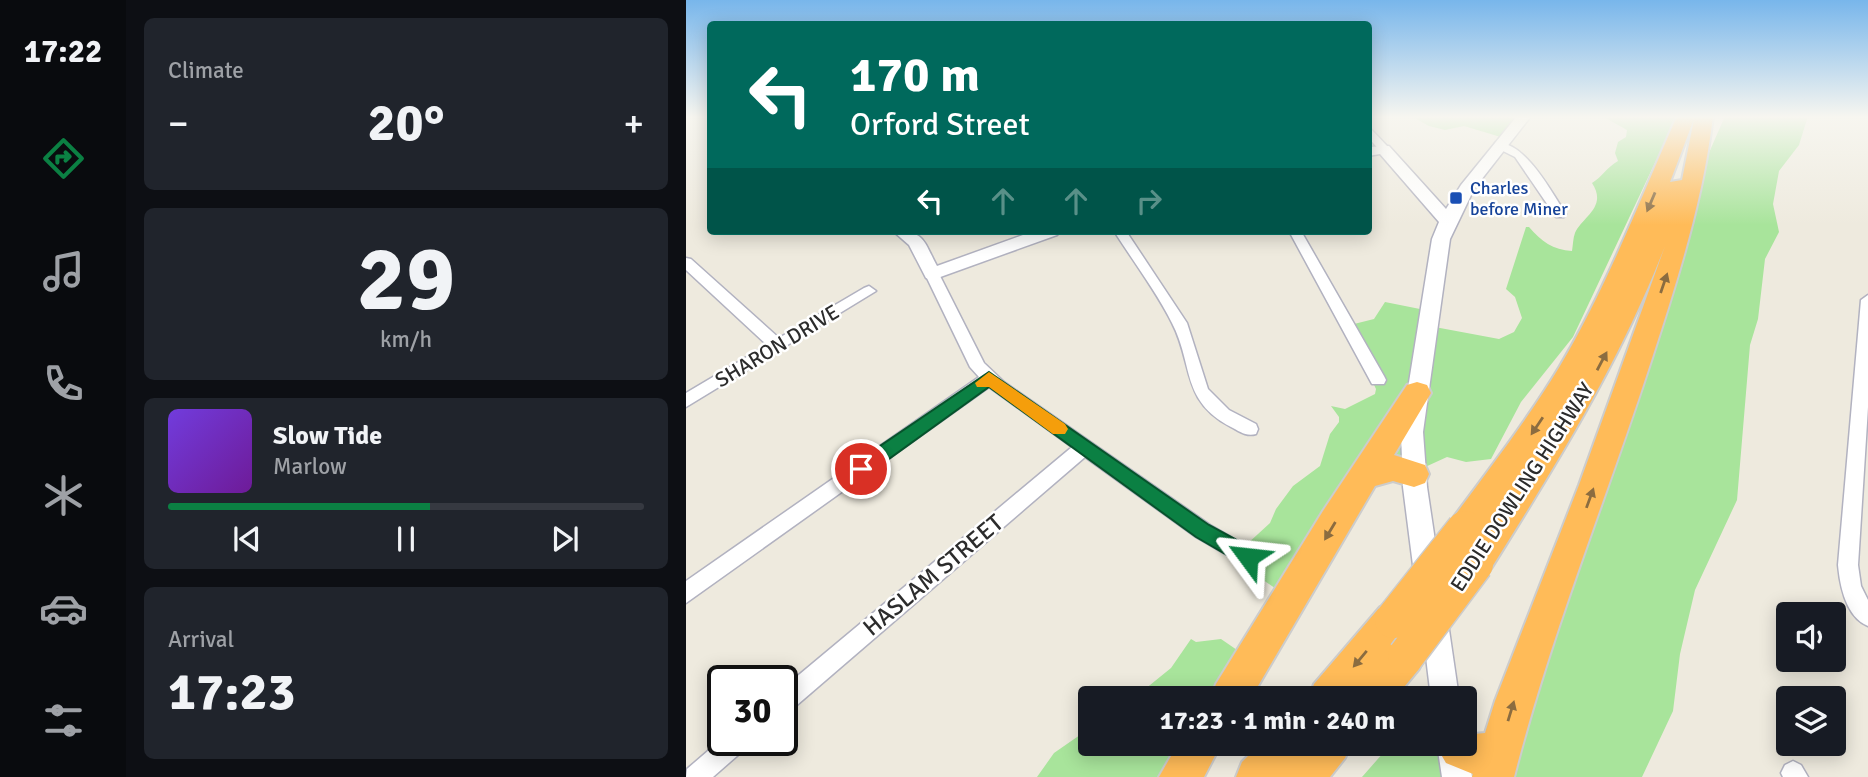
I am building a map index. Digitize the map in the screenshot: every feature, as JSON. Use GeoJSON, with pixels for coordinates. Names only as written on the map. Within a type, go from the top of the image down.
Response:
{"type":"FeatureCollection","features":[{"type":"Feature","properties":{"kind":"highway","name":"EDDIE DOWLING HIGHWAY"},"geometry":{"type":"LineString","coordinates":[[1338,686],[1465,529],[1540,422],[1582,350],[1618,276],[1671,152]]}},
{"type":"Feature","properties":{"kind":"highway","name":"EDDIE DOWLING HIGHWAY"},"geometry":{"type":"LineString","coordinates":[[1380,686],[1475,564],[1555,444],[1609,348],[1638,285],[1690,152]]}},
{"type":"Feature","properties":{"kind":"highway"},"geometry":{"type":"LineString","coordinates":[[1477,755],[1497,762],[1514,701],[1595,485],[1678,243],[1699,152]]}},
{"type":"Feature","properties":{"kind":"highway"},"geometry":{"type":"LineString","coordinates":[[1237,686],[1334,522],[1367,474],[1406,406],[1417,393]]}},
{"type":"Feature","properties":{"kind":"highway"},"geometry":{"type":"LineString","coordinates":[[1367,474],[1394,468],[1414,474]]}},
{"type":"Feature","properties":{"kind":"highway"},"geometry":{"type":"LineString","coordinates":[[1180,777],[1193,756]]}},
{"type":"Feature","properties":{"kind":"highway"},"geometry":{"type":"LineString","coordinates":[[1257,777],[1276,756]]}},
{"type":"Feature","properties":{"kind":"highway"},"geometry":{"type":"LineString","coordinates":[[1303,777],[1321,756]]}},
{"type":"Feature","properties":{"kind":"main road"},"geometry":{"type":"LineString","coordinates":[[1378,152],[1447,222]]}},
{"type":"Feature","properties":{"kind":"main road"},"geometry":{"type":"LineString","coordinates":[[1443,686],[1414,474],[1412,432],[1441,239],[1447,222],[1474,176],[1493,152]]}},
{"type":"Feature","properties":{"kind":"main road"},"geometry":{"type":"LineString","coordinates":[[907,235],[916,242],[932,274],[1040,235]]}},
{"type":"Feature","properties":{"kind":"main road"},"geometry":{"type":"LineString","coordinates":[[1455,756],[1457,777]]}},
{"type":"Feature","properties":{"kind":"street"},"geometry":{"type":"LineString","coordinates":[[1514,152],[1519,155],[1560,214]]}},
{"type":"Feature","properties":{"kind":"street"},"geometry":{"type":"LineString","coordinates":[[1123,235],[1180,323],[1202,392],[1223,415],[1250,429]]}},
{"type":"Feature","properties":{"kind":"street"},"geometry":{"type":"LineString","coordinates":[[1297,235],[1378,380]]}},
{"type":"Feature","properties":{"kind":"street"},"geometry":{"type":"LineString","coordinates":[[686,262],[777,345]]}},
{"type":"Feature","properties":{"kind":"street"},"geometry":{"type":"LineString","coordinates":[[932,274],[971,355],[989,378],[1203,531],[1248,557]]}},
{"type":"Feature","properties":{"kind":"street","name":"SHARON DRIVE"},"geometry":{"type":"LineString","coordinates":[[686,401],[869,291]]}},
{"type":"Feature","properties":{"kind":"street"},"geometry":{"type":"LineString","coordinates":[[1868,300],[1848,565],[1850,589],[1856,603],[1868,616]]}},
{"type":"Feature","properties":{"kind":"street"},"geometry":{"type":"LineString","coordinates":[[686,593],[989,378]]}},
{"type":"Feature","properties":{"kind":"street","name":"HASLAM STREET"},"geometry":{"type":"LineString","coordinates":[[798,689],[1084,447]]}},
{"type":"Feature","properties":{"kind":"street"},"geometry":{"type":"LineString","coordinates":[[695,777],[719,756]]}},
{"type":"Feature","properties":{"kind":"green space"},"geometry":{"type":"Polygon","coordinates":[[[1660,152],[1573,337],[1521,402],[1491,459],[1466,462],[1447,457],[1412,473],[1393,458],[1284,594],[1254,574],[1234,556],[1270,523],[1276,509],[1293,486],[1320,466],[1330,434],[1339,422],[1339,417],[1331,406],[1345,409],[1375,394],[1376,389],[1346,326],[1374,319],[1385,302],[1425,310],[1424,325],[1499,339],[1514,332],[1522,318],[1515,297],[1506,289],[1526,227],[1553,247],[1572,251],[1575,233],[1592,211],[1597,199],[1592,183],[1618,161],[1615,153],[1660,152]]]}},
{"type":"Feature","properties":{"kind":"green space"},"geometry":{"type":"Polygon","coordinates":[[[1709,152],[1793,152],[1779,171],[1773,204],[1779,232],[1765,259],[1758,319],[1750,345],[1737,500],[1695,590],[1680,654],[1673,711],[1642,777],[1362,777],[1380,756],[1461,756],[1475,776],[1696,161],[1709,152]]]}},
{"type":"Feature","properties":{"kind":"green space"},"geometry":{"type":"Polygon","coordinates":[[[1191,639],[1196,642],[1221,639],[1253,661],[1237,686],[1149,686],[1171,668],[1191,639]]]}},
{"type":"Feature","properties":{"kind":"green space"},"geometry":{"type":"Polygon","coordinates":[[[1078,736],[1078,756],[1194,756],[1181,777],[1037,777],[1054,753],[1078,736]]]}},
{"type":"Feature","properties":{"kind":"slow traffic"},"geometry":{"type":"LineString","coordinates":[[983,383],[989,378],[1059,429]]}},
{"type":"Feature","properties":{"kind":"place","name":"Charles before Miner"},"geometry":{"type":"Point","coordinates":[1456,198]}},
{"type":"Feature","properties":{"kind":"route"},"geometry":{"type":"LineString","coordinates":[[861,469],[989,378],[1203,531],[1248,557]]}}]}
